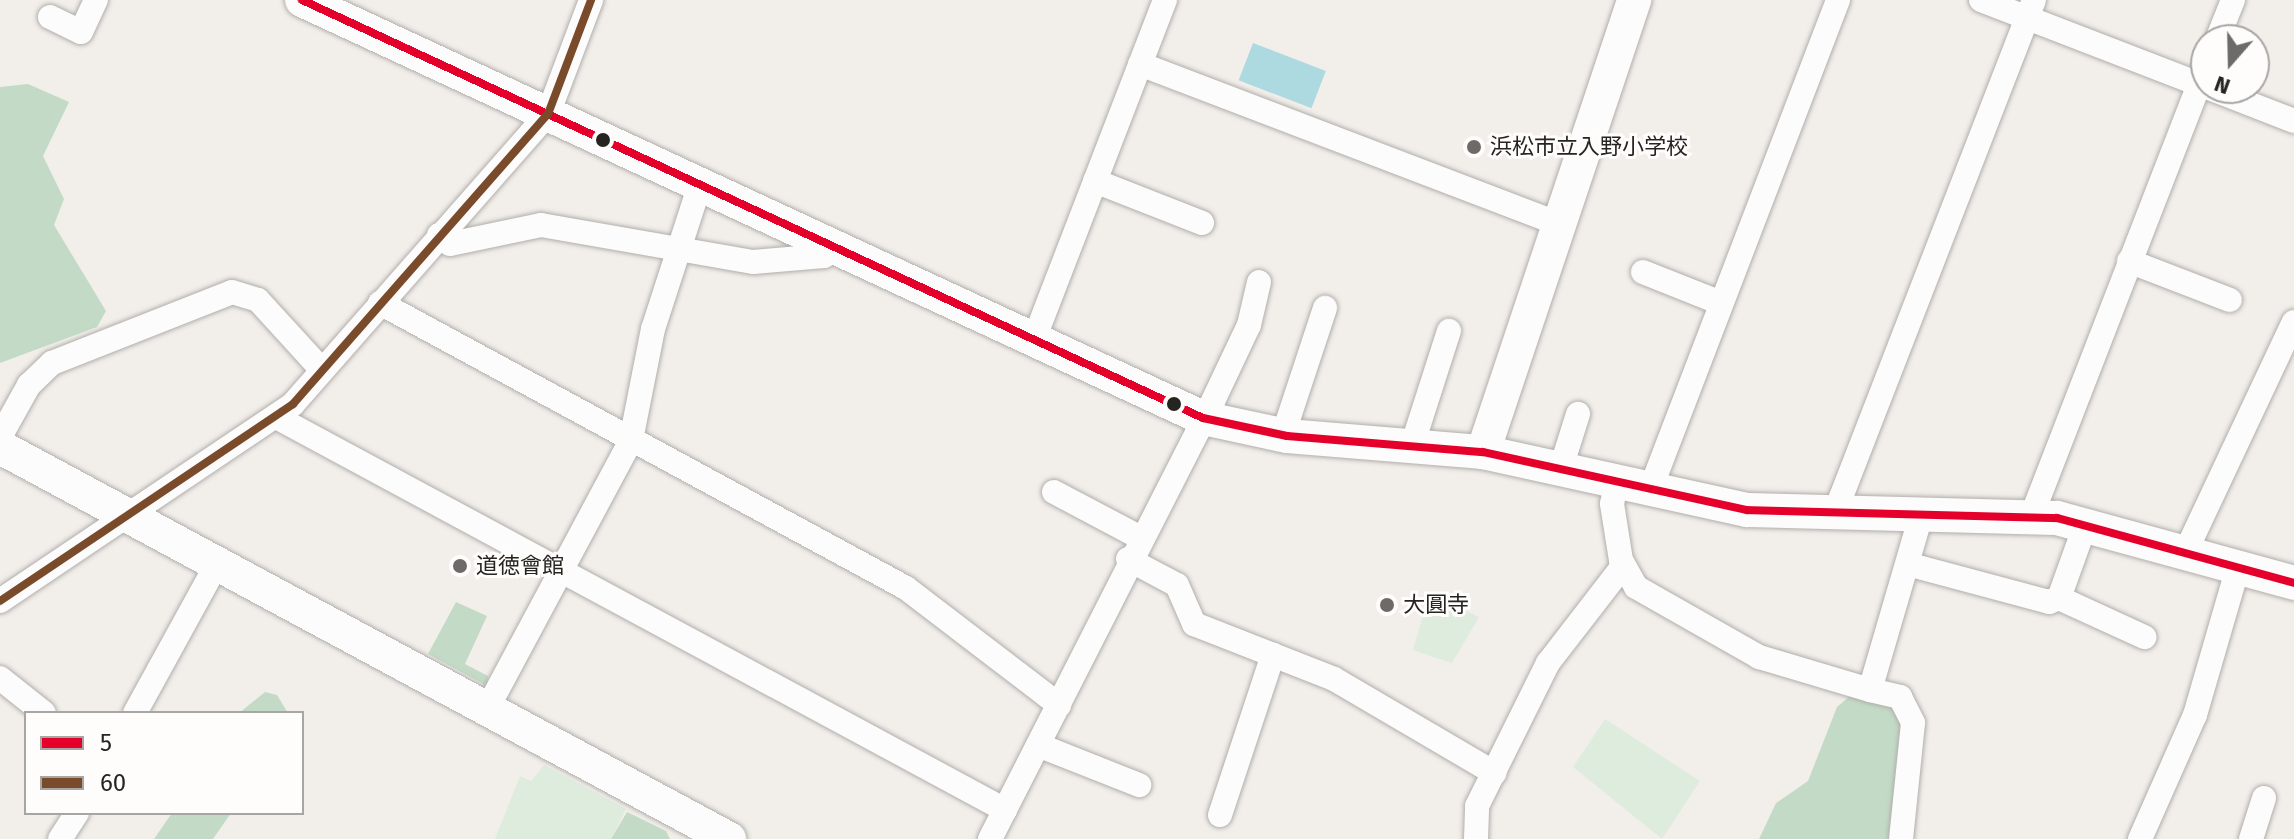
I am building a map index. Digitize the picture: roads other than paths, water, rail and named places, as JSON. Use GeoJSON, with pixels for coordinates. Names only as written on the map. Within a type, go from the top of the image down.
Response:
{"type":"FeatureCollection","features":[{"type":"Feature","properties":{"kind":"street"},"geometry":{"type":"LineString","coordinates":[[50,17],[81,32],[96,0]]}},
{"type":"Feature","properties":{"kind":"street"},"geometry":{"type":"LineString","coordinates":[[302,0],[830,244],[1033,342],[1203,418],[1283,435],[1483,452],[1649,493],[1747,510],[1841,515],[1922,512],[2032,515],[2086,523],[2294,583]]}},
{"type":"Feature","properties":{"kind":"street"},"geometry":{"type":"LineString","coordinates":[[0,601],[278,418],[548,114],[591,0]]}},
{"type":"Feature","properties":{"kind":"street"},"geometry":{"type":"LineString","coordinates":[[1033,342],[1165,0]]}},
{"type":"Feature","properties":{"kind":"street"},"geometry":{"type":"LineString","coordinates":[[1483,452],[1634,0]]}},
{"type":"Feature","properties":{"kind":"street"},"geometry":{"type":"LineString","coordinates":[[1981,0],[2031,9],[2190,76]]}},
{"type":"Feature","properties":{"kind":"street"},"geometry":{"type":"LineString","coordinates":[[2223,24],[2233,0]]}},
{"type":"Feature","properties":{"kind":"street"},"geometry":{"type":"LineString","coordinates":[[1649,493],[1830,3]]}},
{"type":"Feature","properties":{"kind":"street"},"geometry":{"type":"LineString","coordinates":[[1841,515],[1841,497],[2031,9]]}},
{"type":"Feature","properties":{"kind":"street"},"geometry":{"type":"LineString","coordinates":[[1140,64],[1558,224]]}},
{"type":"Feature","properties":{"kind":"street"},"geometry":{"type":"LineString","coordinates":[[2032,515],[2129,261],[2196,104]]}},
{"type":"Feature","properties":{"kind":"street"},"geometry":{"type":"LineString","coordinates":[[2255,104],[2294,121]]}},
{"type":"Feature","properties":{"kind":"street"},"geometry":{"type":"LineString","coordinates":[[1095,181],[1202,223]]}},
{"type":"Feature","properties":{"kind":"street"},"geometry":{"type":"LineString","coordinates":[[487,709],[631,440],[674,254],[700,184]]}},
{"type":"Feature","properties":{"kind":"street"},"geometry":{"type":"LineString","coordinates":[[439,235],[450,244],[541,225],[674,254],[785,261],[824,256],[830,244]]}},
{"type":"Feature","properties":{"kind":"street"},"geometry":{"type":"LineString","coordinates":[[2129,261],[2230,300]]}},
{"type":"Feature","properties":{"kind":"street"},"geometry":{"type":"LineString","coordinates":[[1643,272],[1721,303]]}},
{"type":"Feature","properties":{"kind":"street"},"geometry":{"type":"LineString","coordinates":[[990,839],[1059,705],[1139,537],[1249,325],[1259,282]]}},
{"type":"Feature","properties":{"kind":"street"},"geometry":{"type":"LineString","coordinates":[[0,437],[29,385],[52,363],[232,292],[258,300],[322,370]]}},
{"type":"Feature","properties":{"kind":"street"},"geometry":{"type":"LineString","coordinates":[[380,303],[916,594],[978,649],[1059,705]]}},
{"type":"Feature","properties":{"kind":"street"},"geometry":{"type":"LineString","coordinates":[[1283,435],[1325,308]]}},
{"type":"Feature","properties":{"kind":"street"},"geometry":{"type":"LineString","coordinates":[[2186,551],[2294,322]]}},
{"type":"Feature","properties":{"kind":"street"},"geometry":{"type":"LineString","coordinates":[[1412,446],[1449,331]]}},
{"type":"Feature","properties":{"kind":"street"},"geometry":{"type":"LineString","coordinates":[[1560,471],[1578,414]]}},
{"type":"Feature","properties":{"kind":"street"},"geometry":{"type":"LineString","coordinates":[[278,418],[1005,810]]}},
{"type":"Feature","properties":{"kind":"street"},"geometry":{"type":"LineString","coordinates":[[0,447],[729,839]]}},
{"type":"Feature","properties":{"kind":"street"},"geometry":{"type":"LineString","coordinates":[[1616,485],[1612,504],[1623,566],[1648,596],[1730,644],[1818,680],[1900,697],[1913,723],[1901,839]]}},
{"type":"Feature","properties":{"kind":"street"},"geometry":{"type":"LineString","coordinates":[[1054,492],[1139,537]]}},
{"type":"Feature","properties":{"kind":"street"},"geometry":{"type":"LineString","coordinates":[[1870,690],[1911,565],[1922,512]]}},
{"type":"Feature","properties":{"kind":"street"},"geometry":{"type":"LineString","coordinates":[[2059,598],[2086,523]]}},
{"type":"Feature","properties":{"kind":"street"},"geometry":{"type":"LineString","coordinates":[[1128,559],[1177,585],[1194,624],[1334,679],[1494,773]]}},
{"type":"Feature","properties":{"kind":"street"},"geometry":{"type":"LineString","coordinates":[[136,711],[217,564]]}},
{"type":"Feature","properties":{"kind":"street"},"geometry":{"type":"LineString","coordinates":[[1911,565],[2011,594],[2059,598],[2144,637]]}},
{"type":"Feature","properties":{"kind":"street"},"geometry":{"type":"LineString","coordinates":[[1476,839],[1477,806],[1557,647],[1623,566]]}},
{"type":"Feature","properties":{"kind":"street"},"geometry":{"type":"LineString","coordinates":[[2140,839],[2195,715],[2238,567]]}},
{"type":"Feature","properties":{"kind":"street"},"geometry":{"type":"LineString","coordinates":[[1220,815],[1273,655]]}},
{"type":"Feature","properties":{"kind":"street"},"geometry":{"type":"LineString","coordinates":[[0,678],[41,711]]}},
{"type":"Feature","properties":{"kind":"street"},"geometry":{"type":"LineString","coordinates":[[1038,745],[1139,785]]}},
{"type":"Feature","properties":{"kind":"street"},"geometry":{"type":"LineString","coordinates":[[2251,839],[2264,798]]}},
{"type":"Feature","properties":{"kind":"street"},"geometry":{"type":"LineString","coordinates":[[60,839],[76,815]]}},
{"type":"Feature","properties":{"kind":"water"},"geometry":{"type":"Polygon","coordinates":[[[1253,43],[1326,71],[1311,108],[1239,80],[1253,43]]]}},
{"type":"Feature","properties":{"kind":"place","name":"浜松市立入野小学校"},"geometry":{"type":"Point","coordinates":[1474,147]}},
{"type":"Feature","properties":{"kind":"place","name":"道徳會館"},"geometry":{"type":"Point","coordinates":[460,566]}},
{"type":"Feature","properties":{"kind":"place","name":"大圓寺"},"geometry":{"type":"Point","coordinates":[1387,605]}}]}
